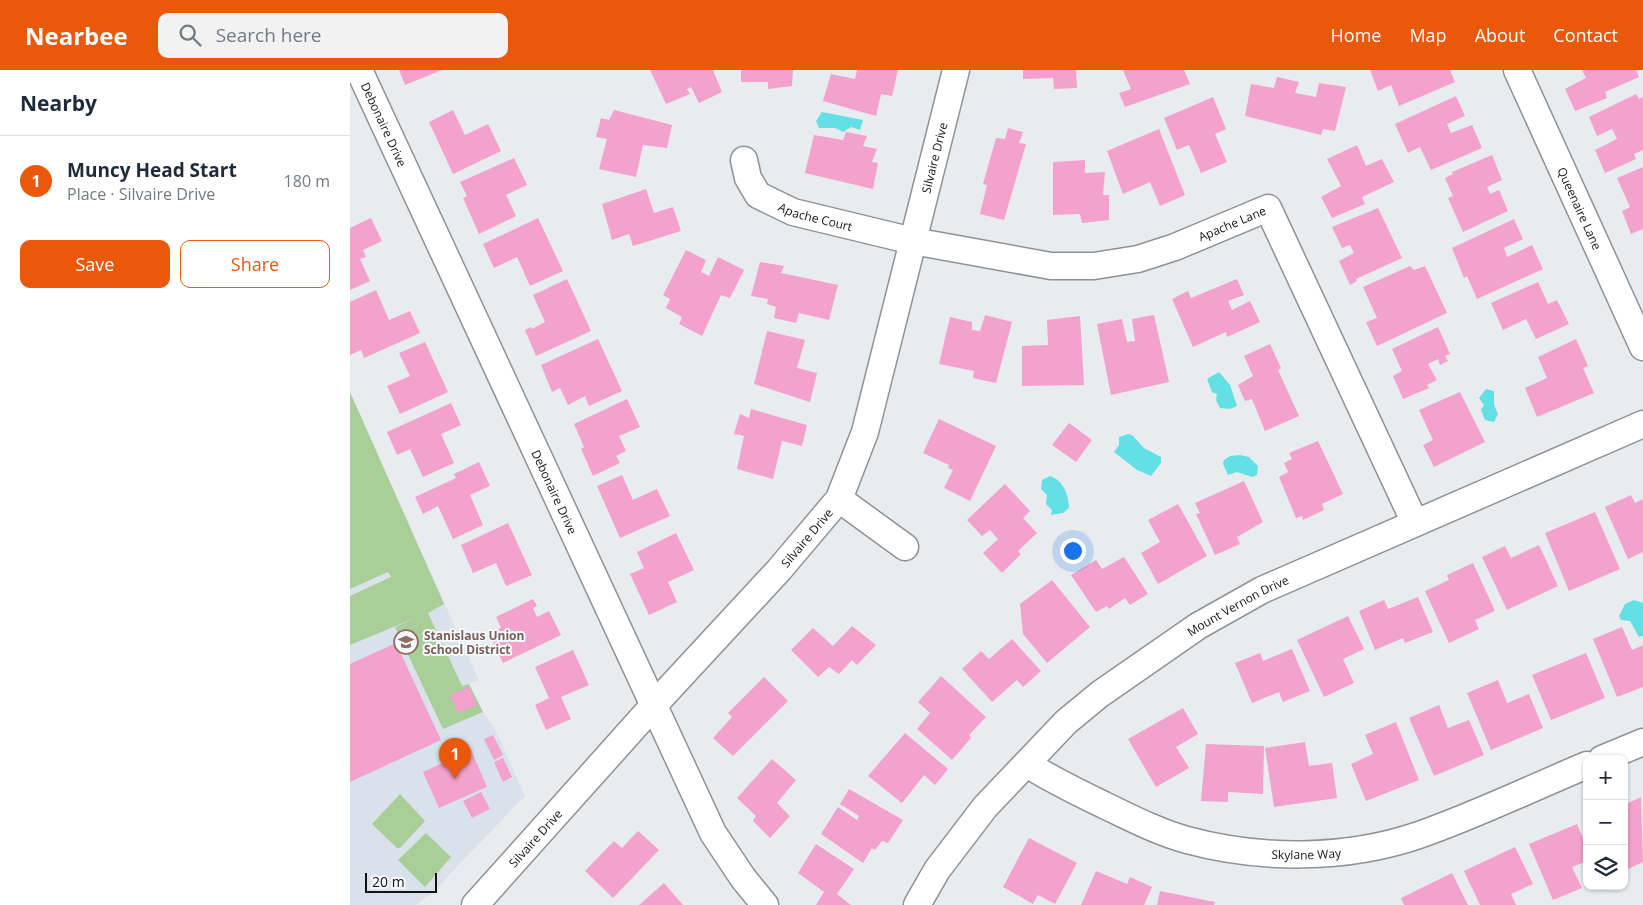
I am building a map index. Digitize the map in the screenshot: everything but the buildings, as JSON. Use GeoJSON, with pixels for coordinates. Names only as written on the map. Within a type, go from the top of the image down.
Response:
{"type":"FeatureCollection","features":[{"type":"Feature","properties":{"kind":"street","name":"Debonaire Drive"},"geometry":{"type":"LineString","coordinates":[[359,70],[713,833],[743,878],[765,905]]}},
{"type":"Feature","properties":{"kind":"street","name":"Silvaire Drive"},"geometry":{"type":"LineString","coordinates":[[475,905],[654,705],[779,570],[839,499],[865,432],[956,70]]}},
{"type":"Feature","properties":{"kind":"street","name":"Queenaire Lane"},"geometry":{"type":"LineString","coordinates":[[1518,70],[1643,347]]}},
{"type":"Feature","properties":{"kind":"street","name":"Apache Court"},"geometry":{"type":"LineString","coordinates":[[744,160],[748,178],[758,194],[775,204],[793,212],[913,240]]}},
{"type":"Feature","properties":{"kind":"street","name":"Apache Lane"},"geometry":{"type":"LineString","coordinates":[[913,240],[1017,262],[1051,266],[1094,266],[1138,259],[1175,247],[1268,208],[1416,523]]}},
{"type":"Feature","properties":{"kind":"street","name":"Mount Vernon Drive"},"geometry":{"type":"LineString","coordinates":[[917,905],[937,870],[985,807],[1066,722],[1093,700],[1198,626],[1262,590],[1643,424]]}},
{"type":"Feature","properties":{"kind":"street"},"geometry":{"type":"LineString","coordinates":[[839,499],[905,548]]}},
{"type":"Feature","properties":{"kind":"street"},"geometry":{"type":"LineString","coordinates":[[1612,755],[1643,742]]}},
{"type":"Feature","properties":{"kind":"street","name":"Skylane Way"},"geometry":{"type":"LineString","coordinates":[[1027,764],[1054,781],[1143,824],[1186,840],[1238,851],[1284,854],[1345,851],[1381,846],[1419,835],[1583,767]]}},
{"type":"Feature","properties":{"kind":"shaded area","name":"Stanislaus Union School District"},"geometry":{"type":"Polygon","coordinates":[[[350,392],[479,680],[469,684],[483,712],[496,731],[525,796],[431,894],[416,905],[350,905],[350,392]]]}},
{"type":"Feature","properties":{"kind":"green space"},"geometry":{"type":"Polygon","coordinates":[[[350,392],[444,604],[428,613],[462,686],[469,684],[483,712],[443,729],[395,627],[422,615],[350,645],[350,596],[391,577],[388,572],[350,589],[350,392]]]}},
{"type":"Feature","properties":{"kind":"green space"},"geometry":{"type":"Polygon","coordinates":[[[400,794],[425,821],[400,848],[397,848],[372,824],[400,794]]]}},
{"type":"Feature","properties":{"kind":"green space"},"geometry":{"type":"Polygon","coordinates":[[[426,833],[451,857],[425,887],[398,860],[426,833]]]}},
{"type":"Feature","properties":{"kind":"water"},"geometry":{"type":"Polygon","coordinates":[[[822,112],[863,120],[860,130],[851,127],[843,132],[835,128],[819,128],[816,121],[822,112]]]}},
{"type":"Feature","properties":{"kind":"water"},"geometry":{"type":"Polygon","coordinates":[[[1219,372],[1230,385],[1237,406],[1230,409],[1220,408],[1216,400],[1217,394],[1212,392],[1207,379],[1219,372]]]}},
{"type":"Feature","properties":{"kind":"water"},"geometry":{"type":"Polygon","coordinates":[[[1486,389],[1494,391],[1494,405],[1498,414],[1494,422],[1485,420],[1481,410],[1484,405],[1479,398],[1486,389]]]}},
{"type":"Feature","properties":{"kind":"water"},"geometry":{"type":"Polygon","coordinates":[[[1128,434],[1132,435],[1144,448],[1161,457],[1161,463],[1151,476],[1137,470],[1114,452],[1119,445],[1119,437],[1128,434]]]}},
{"type":"Feature","properties":{"kind":"water"},"geometry":{"type":"Polygon","coordinates":[[[1240,455],[1249,457],[1258,466],[1257,475],[1252,477],[1237,472],[1228,475],[1223,464],[1224,460],[1230,456],[1240,455]]]}},
{"type":"Feature","properties":{"kind":"water"},"geometry":{"type":"Polygon","coordinates":[[[1050,476],[1062,484],[1068,498],[1069,508],[1063,513],[1051,515],[1052,510],[1046,504],[1047,495],[1041,489],[1042,480],[1050,476]]]}},
{"type":"Feature","properties":{"kind":"water"},"geometry":{"type":"Polygon","coordinates":[[[1634,600],[1643,603],[1643,636],[1639,637],[1630,621],[1621,620],[1619,616],[1625,604],[1634,600]]]}},
{"type":"Feature","properties":{"kind":"place","name":"Stanislaus Union School District"},"geometry":{"type":"Point","coordinates":[406,642]}},
{"type":"Feature","properties":{"kind":"place","name":"Muncy Head Start"},"geometry":{"type":"Point","coordinates":[455,779]}}]}
